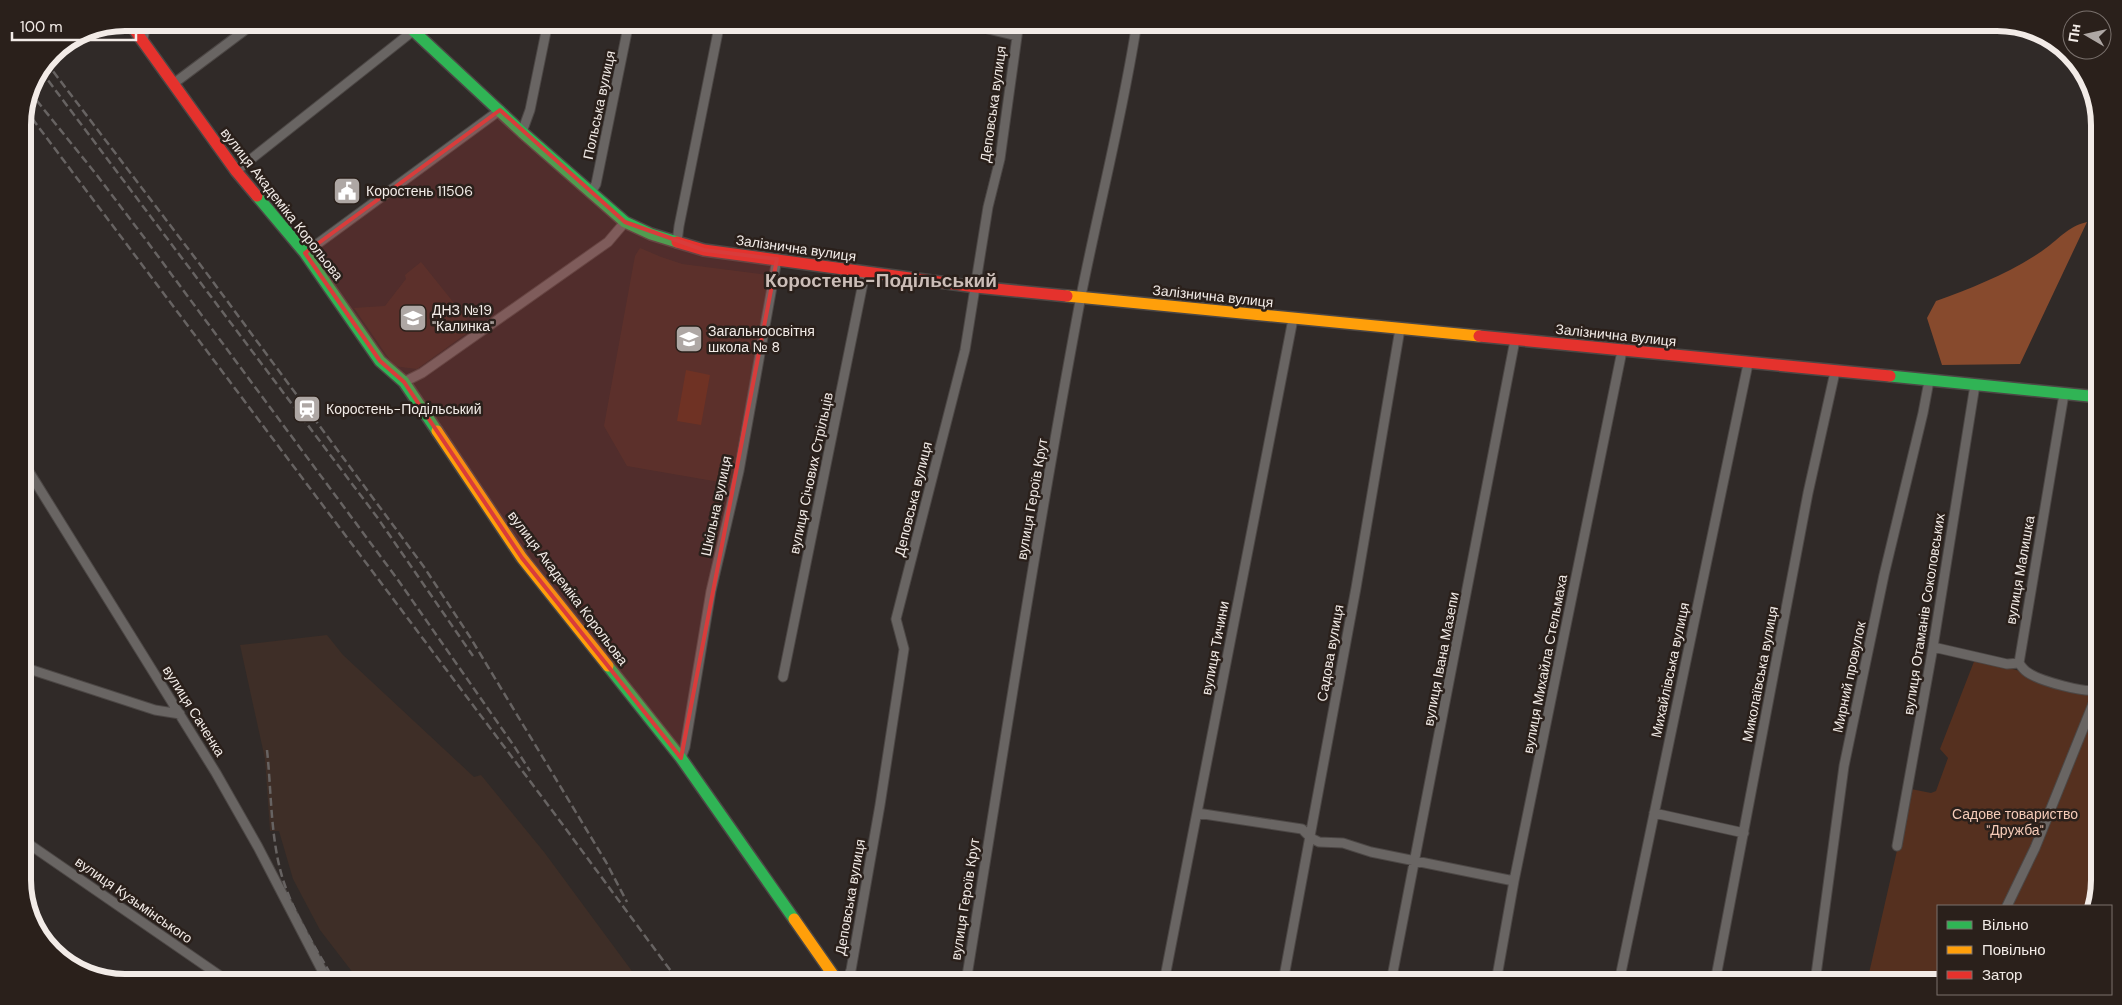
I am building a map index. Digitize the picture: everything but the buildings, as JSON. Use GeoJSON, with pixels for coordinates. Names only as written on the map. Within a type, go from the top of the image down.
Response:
{"type":"FeatureCollection","features":[{"type":"Feature","properties":{"kind":"street","name":"вулиця Академіка Корольова"},"geometry":{"type":"LineString","coordinates":[[136,31],[236,171],[305,253],[380,361],[404,382],[522,558],[681,758],[832,974]]}},
{"type":"Feature","properties":{"kind":"street"},"geometry":{"type":"LineString","coordinates":[[143,40],[144,31]]}},
{"type":"Feature","properties":{"kind":"street"},"geometry":{"type":"LineString","coordinates":[[173,84],[244,31]]}},
{"type":"Feature","properties":{"kind":"street"},"geometry":{"type":"LineString","coordinates":[[236,171],[403,31]]}},
{"type":"Feature","properties":{"kind":"street","name":"Залізнична вулиця"},"geometry":{"type":"LineString","coordinates":[[414,31],[522,132],[625,222],[651,234],[704,250],[976,287],[2091,396]]}},
{"type":"Feature","properties":{"kind":"street"},"geometry":{"type":"LineString","coordinates":[[522,132],[530,110],[546,31]]}},
{"type":"Feature","properties":{"kind":"street","name":"Польська вулиця"},"geometry":{"type":"LineString","coordinates":[[591,192],[596,184],[627,31]]}},
{"type":"Feature","properties":{"kind":"street"},"geometry":{"type":"LineString","coordinates":[[677,242],[718,31]]}},
{"type":"Feature","properties":{"kind":"street"},"geometry":{"type":"LineString","coordinates":[[996,31],[1017,36]]}},
{"type":"Feature","properties":{"kind":"street","name":"Деповська вулиця"},"geometry":{"type":"LineString","coordinates":[[849,974],[880,805],[904,649],[896,619],[965,350],[988,207],[1000,159],[1018,31]]}},
{"type":"Feature","properties":{"kind":"street","name":"вулиця Героїв Крут"},"geometry":{"type":"LineString","coordinates":[[967,974],[1021,640],[1081,297],[1109,159],[1129,77],[1136,31]]}},
{"type":"Feature","properties":{"kind":"street"},"geometry":{"type":"LineString","coordinates":[[305,253],[500,110]]}},
{"type":"Feature","properties":{"kind":"street"},"geometry":{"type":"LineString","coordinates":[[404,382],[422,373],[608,242],[625,222]]}},
{"type":"Feature","properties":{"kind":"street","name":"Шкільна вулиця"},"geometry":{"type":"LineString","coordinates":[[681,758],[685,747],[711,591],[739,471],[777,260]]}},
{"type":"Feature","properties":{"kind":"street","name":"вулиця Січових Стрільців"},"geometry":{"type":"LineString","coordinates":[[783,677],[865,273]]}},
{"type":"Feature","properties":{"kind":"street","name":"вулиця Тичини"},"geometry":{"type":"LineString","coordinates":[[1166,974],[1293,319]]}},
{"type":"Feature","properties":{"kind":"street","name":"Садова вулиця"},"geometry":{"type":"LineString","coordinates":[[1286,974],[1400,329]]}},
{"type":"Feature","properties":{"kind":"street","name":"вулиця Івана Мазепи"},"geometry":{"type":"LineString","coordinates":[[1393,974],[1516,340]]}},
{"type":"Feature","properties":{"kind":"street","name":"вулиця Михайла Стельмаха"},"geometry":{"type":"LineString","coordinates":[[1497,974],[1514,881],[1622,351]]}},
{"type":"Feature","properties":{"kind":"street","name":"Михайлівська вулиця"},"geometry":{"type":"LineString","coordinates":[[1620,974],[1748,364]]}},
{"type":"Feature","properties":{"kind":"street","name":"Миколаївська вулиця"},"geometry":{"type":"LineString","coordinates":[[1717,974],[1808,493],[1835,372]]}},
{"type":"Feature","properties":{"kind":"street","name":"Мирний провулок"},"geometry":{"type":"LineString","coordinates":[[1816,974],[1844,766],[1884,575],[1923,413],[1928,381]]}},
{"type":"Feature","properties":{"kind":"street","name":"вулиця Отаманів Соколовських"},"geometry":{"type":"LineString","coordinates":[[1897,846],[1933,647],[1975,385]]}},
{"type":"Feature","properties":{"kind":"street","name":"вулиця Малишка"},"geometry":{"type":"LineString","coordinates":[[2018,663],[2064,394]]}},
{"type":"Feature","properties":{"kind":"street","name":"вулиця Саченка"},"geometry":{"type":"LineString","coordinates":[[31,475],[180,714],[253,839],[324,974]]}},
{"type":"Feature","properties":{"kind":"street"},"geometry":{"type":"LineString","coordinates":[[1933,647],[2007,664],[2018,663],[2026,672],[2038,677],[2080,690],[2091,691]]}},
{"type":"Feature","properties":{"kind":"street"},"geometry":{"type":"LineString","coordinates":[[31,670],[155,710],[180,714]]}},
{"type":"Feature","properties":{"kind":"street"},"geometry":{"type":"LineString","coordinates":[[2007,905],[2035,848],[2091,710]]}},
{"type":"Feature","properties":{"kind":"street"},"geometry":{"type":"LineString","coordinates":[[1197,812],[1302,830],[1319,842],[1343,844],[1371,852],[1514,881]]}},
{"type":"Feature","properties":{"kind":"street"},"geometry":{"type":"LineString","coordinates":[[1654,813],[1744,833]]}},
{"type":"Feature","properties":{"kind":"street","name":"вулиця Кузьмінського"},"geometry":{"type":"LineString","coordinates":[[31,846],[217,974]]}},
{"type":"Feature","properties":{"kind":"highlighted area"},"geometry":{"type":"Polygon","coordinates":[[[500,110],[625,222],[704,250],[777,259],[681,758],[522,558],[404,382],[380,361],[305,253],[500,110]]]}},
{"type":"Feature","properties":{"kind":"shaded area"},"geometry":{"type":"Polygon","coordinates":[[[2087,222],[2020,364],[1942,365],[1927,318],[1936,301],[2004,273],[2042,251],[2068,230],[2087,222]]]}},
{"type":"Feature","properties":{"kind":"shaded area","name":"Загальноосвітня школа № 8"},"geometry":{"type":"Polygon","coordinates":[[[640,248],[682,264],[768,275],[748,403],[731,484],[627,466],[604,426],[635,256],[640,248]]]}},
{"type":"Feature","properties":{"kind":"shaded area","name":"ДНЗ №19 \"Калинка\""},"geometry":{"type":"Polygon","coordinates":[[[421,262],[474,328],[417,369],[394,366],[354,308],[385,306],[406,279],[405,275],[421,262]]]}},
{"type":"Feature","properties":{"kind":"shaded area"},"geometry":{"type":"Polygon","coordinates":[[[327,635],[343,655],[474,777],[481,775],[544,852],[634,974],[354,974],[320,930],[293,879],[279,831],[270,831],[265,759],[240,645],[327,635]]]}},
{"type":"Feature","properties":{"kind":"green space"},"geometry":{"type":"Polygon","coordinates":[[[686,370],[710,375],[701,425],[677,421],[686,370]]]}},
{"type":"Feature","properties":{"kind":"green space","name":"Садове товариство \"Дружба\""},"geometry":{"type":"Polygon","coordinates":[[[1975,659],[2020,671],[2085,694],[2091,693],[2091,880],[2088,904],[1937,905],[1937,974],[1869,974],[1911,789],[1931,793],[1936,791],[1948,758],[1940,749],[1975,659]]]}},
{"type":"Feature","properties":{"kind":"railway"},"geometry":{"type":"LineString","coordinates":[[51,68],[205,271],[424,567],[470,637],[606,862],[627,902]]}},
{"type":"Feature","properties":{"kind":"railway"},"geometry":{"type":"LineString","coordinates":[[45,76],[377,517],[473,656]]}},
{"type":"Feature","properties":{"kind":"railway"},"geometry":{"type":"LineString","coordinates":[[35,99],[146,240],[398,580],[530,771]]}},
{"type":"Feature","properties":{"kind":"railway"},"geometry":{"type":"LineString","coordinates":[[31,117],[673,974]]}},
{"type":"Feature","properties":{"kind":"railway"},"geometry":{"type":"LineString","coordinates":[[267,750],[272,822],[281,874],[297,915],[330,974]]}},
{"type":"Feature","properties":{"kind":"traffic: fast"},"geometry":{"type":"LineString","coordinates":[[414,31],[522,132],[625,222],[651,234],[677,242]]}},
{"type":"Feature","properties":{"kind":"traffic: fast"},"geometry":{"type":"LineString","coordinates":[[257,196],[305,253],[380,361],[404,382],[437,431]]}},
{"type":"Feature","properties":{"kind":"traffic: fast"},"geometry":{"type":"LineString","coordinates":[[1890,376],[2091,396]]}},
{"type":"Feature","properties":{"kind":"traffic: fast"},"geometry":{"type":"LineString","coordinates":[[608,666],[681,758],[794,919]]}},
{"type":"Feature","properties":{"kind":"traffic: slow"},"geometry":{"type":"LineString","coordinates":[[1067,296],[1479,336]]}},
{"type":"Feature","properties":{"kind":"traffic: slow"},"geometry":{"type":"LineString","coordinates":[[437,431],[522,558],[608,666]]}},
{"type":"Feature","properties":{"kind":"traffic: slow"},"geometry":{"type":"LineString","coordinates":[[794,919],[832,974]]}},
{"type":"Feature","properties":{"kind":"traffic: jam"},"geometry":{"type":"LineString","coordinates":[[135,31],[236,171],[257,196]]}},
{"type":"Feature","properties":{"kind":"traffic: jam"},"geometry":{"type":"LineString","coordinates":[[677,242],[704,250],[976,287],[1067,296]]}},
{"type":"Feature","properties":{"kind":"traffic: jam"},"geometry":{"type":"LineString","coordinates":[[1479,336],[1890,376]]}},
{"type":"Feature","properties":{"kind":"place","name":"Коростень 11506"},"geometry":{"type":"Point","coordinates":[347,191]}},
{"type":"Feature","properties":{"kind":"place","name":"ДНЗ №19 \"Калинка\""},"geometry":{"type":"Point","coordinates":[413,318]}},
{"type":"Feature","properties":{"kind":"place","name":"Загальноосвітня школа № 8"},"geometry":{"type":"Point","coordinates":[689,339]}},
{"type":"Feature","properties":{"kind":"place","name":"Коростень-Подільський"},"geometry":{"type":"Point","coordinates":[307,409]}},
{"type":"Feature","properties":{"kind":"district","name":"Коростень-Подільський"},"geometry":{"type":"Point","coordinates":[881,280]}}]}
